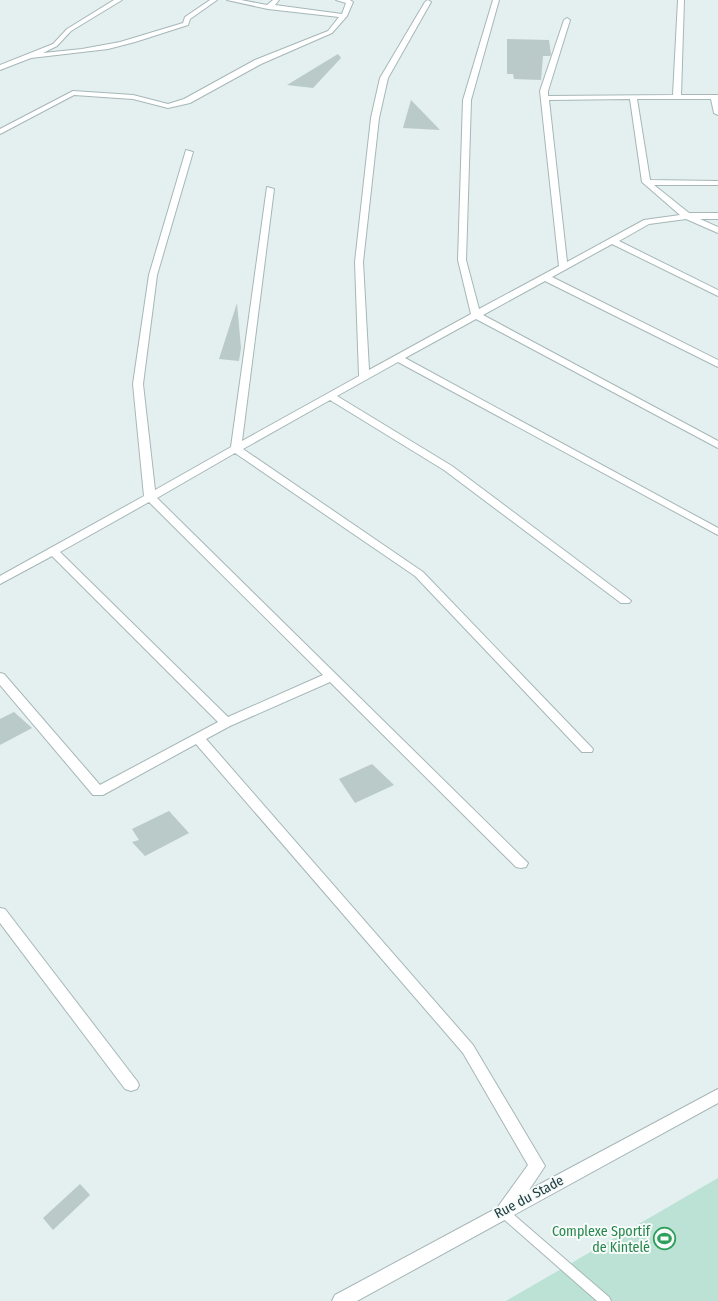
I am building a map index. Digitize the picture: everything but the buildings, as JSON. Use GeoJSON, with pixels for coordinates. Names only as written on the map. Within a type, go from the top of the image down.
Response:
{"type":"FeatureCollection","features":[{"type":"Feature","properties":{"kind":"street"},"geometry":{"type":"LineString","coordinates":[[0,68],[55,45],[69,30],[119,0]]}},
{"type":"Feature","properties":{"kind":"street"},"geometry":{"type":"LineString","coordinates":[[30,56],[59,54],[102,48],[135,40],[186,24],[187,18],[214,0]]}},
{"type":"Feature","properties":{"kind":"street"},"geometry":{"type":"LineString","coordinates":[[230,0],[344,16]]}},
{"type":"Feature","properties":{"kind":"street"},"geometry":{"type":"LineString","coordinates":[[271,6],[278,0]]}},
{"type":"Feature","properties":{"kind":"street"},"geometry":{"type":"LineString","coordinates":[[0,132],[73,93],[133,97],[168,106],[187,101],[258,62],[330,32],[344,16],[350,2],[339,0]]}},
{"type":"Feature","properties":{"kind":"street"},"geometry":{"type":"LineString","coordinates":[[496,0],[467,100],[462,260],[476,315],[718,445]]}},
{"type":"Feature","properties":{"kind":"street"},"geometry":{"type":"LineString","coordinates":[[677,97],[681,0]]}},
{"type":"Feature","properties":{"kind":"street"},"geometry":{"type":"LineString","coordinates":[[364,377],[359,262],[375,118],[384,78],[428,2]]}},
{"type":"Feature","properties":{"kind":"street"},"geometry":{"type":"LineString","coordinates":[[563,267],[544,91],[567,20]]}},
{"type":"Feature","properties":{"kind":"street"},"geometry":{"type":"LineString","coordinates":[[633,97],[646,182],[687,216],[718,230]]}},
{"type":"Feature","properties":{"kind":"street"},"geometry":{"type":"LineString","coordinates":[[545,98],[716,97],[718,113]]}},
{"type":"Feature","properties":{"kind":"street"},"geometry":{"type":"LineString","coordinates":[[189,152],[153,275],[138,384],[150,497],[521,863]]}},
{"type":"Feature","properties":{"kind":"street"},"geometry":{"type":"LineString","coordinates":[[646,182],[718,183]]}},
{"type":"Feature","properties":{"kind":"street"},"geometry":{"type":"LineString","coordinates":[[236,448],[270,189]]}},
{"type":"Feature","properties":{"kind":"street"},"geometry":{"type":"LineString","coordinates":[[0,581],[236,448],[647,222],[687,216],[718,216]]}},
{"type":"Feature","properties":{"kind":"street"},"geometry":{"type":"LineString","coordinates":[[612,241],[718,292]]}},
{"type":"Feature","properties":{"kind":"street"},"geometry":{"type":"LineString","coordinates":[[545,277],[718,364]]}},
{"type":"Feature","properties":{"kind":"street"},"geometry":{"type":"LineString","coordinates":[[399,358],[718,532]]}},
{"type":"Feature","properties":{"kind":"street"},"geometry":{"type":"LineString","coordinates":[[330,396],[448,468],[625,601]]}},
{"type":"Feature","properties":{"kind":"street"},"geometry":{"type":"LineString","coordinates":[[236,448],[419,574],[587,749]]}},
{"type":"Feature","properties":{"kind":"street"},"geometry":{"type":"LineString","coordinates":[[53,552],[226,723]]}},
{"type":"Feature","properties":{"kind":"street"},"geometry":{"type":"LineString","coordinates":[[0,677],[98,792],[226,723],[332,676]]}},
{"type":"Feature","properties":{"kind":"street"},"geometry":{"type":"LineString","coordinates":[[198,738],[468,1049],[537,1166],[503,1212]]}},
{"type":"Feature","properties":{"kind":"street"},"geometry":{"type":"LineString","coordinates":[[0,913],[131,1085]]}},
{"type":"Feature","properties":{"kind":"street","name":"Rue du Stade"},"geometry":{"type":"LineString","coordinates":[[341,1301],[718,1096]]}},
{"type":"Feature","properties":{"kind":"lane"},"geometry":{"type":"LineString","coordinates":[[503,1212],[605,1301]]}},
{"type":"Feature","properties":{"kind":"green space","name":"Complexe Sportif de Kintelé"},"geometry":{"type":"Polygon","coordinates":[[[718,1178],[718,1301],[506,1301],[718,1178]]]}},
{"type":"Feature","properties":{"kind":"place","name":"Complexe Sportif de Kintelé"},"geometry":{"type":"Point","coordinates":[665,1239]}}]}
